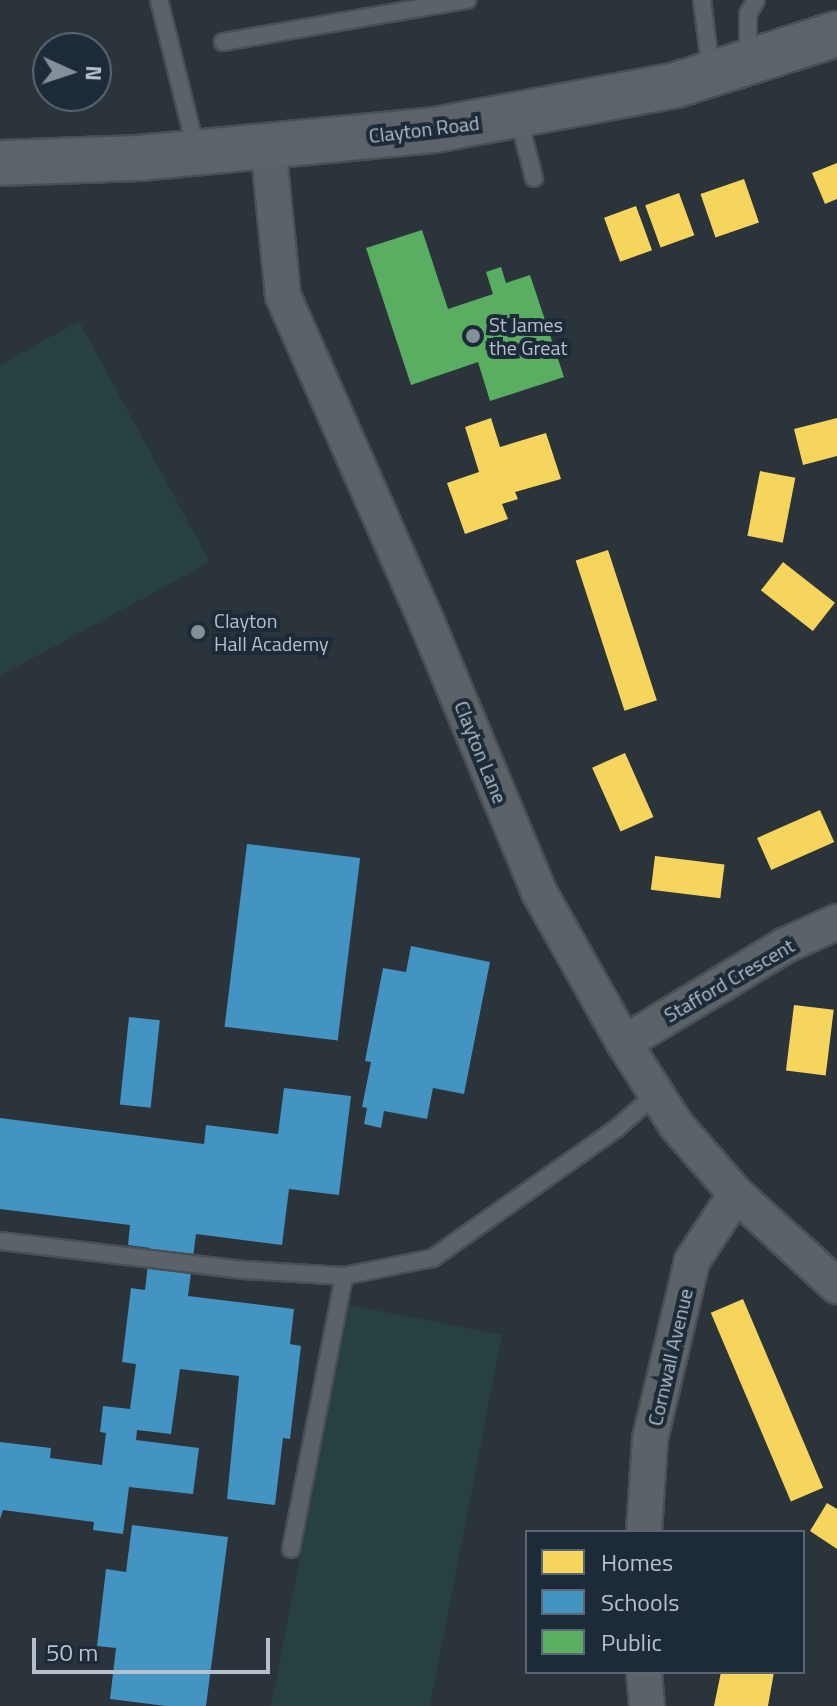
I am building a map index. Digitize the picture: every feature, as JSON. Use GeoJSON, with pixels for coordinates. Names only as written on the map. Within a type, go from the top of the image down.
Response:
{"type":"FeatureCollection","features":[{"type":"Feature","properties":{"kind":"main road","name":"Clayton Road"},"geometry":{"type":"LineString","coordinates":[[0,163],[139,158],[434,130],[676,85],[837,34]]}},
{"type":"Feature","properties":{"kind":"street","name":"Clayton Lane"},"geometry":{"type":"LineString","coordinates":[[268,145],[283,296],[428,625],[539,892],[624,1043],[676,1125],[736,1194],[837,1286]]}},
{"type":"Feature","properties":{"kind":"street","name":"Stafford Crescent"},"geometry":{"type":"LineString","coordinates":[[624,1043],[786,945],[837,922]]}},
{"type":"Feature","properties":{"kind":"street","name":"Cornwall Avenue"},"geometry":{"type":"LineString","coordinates":[[644,1530],[650,1439],[692,1261],[736,1194]]}},
{"type":"Feature","properties":{"kind":"street"},"geometry":{"type":"LineString","coordinates":[[644,1674],[647,1706]]}},
{"type":"Feature","properties":{"kind":"lane"},"geometry":{"type":"LineString","coordinates":[[159,0],[196,151]]}},
{"type":"Feature","properties":{"kind":"lane"},"geometry":{"type":"LineString","coordinates":[[223,42],[467,0]]}},
{"type":"Feature","properties":{"kind":"lane"},"geometry":{"type":"LineString","coordinates":[[702,0],[730,68]]}},
{"type":"Feature","properties":{"kind":"lane"},"geometry":{"type":"LineString","coordinates":[[730,68],[748,14],[756,0]]}},
{"type":"Feature","properties":{"kind":"lane"},"geometry":{"type":"LineString","coordinates":[[518,115],[534,178]]}},
{"type":"Feature","properties":{"kind":"lane"},"geometry":{"type":"LineString","coordinates":[[0,1241],[245,1270],[344,1276],[433,1258],[616,1129],[656,1094]]}},
{"type":"Feature","properties":{"kind":"lane"},"geometry":{"type":"LineString","coordinates":[[291,1549],[344,1276]]}},
{"type":"Feature","properties":{"kind":"green space"},"geometry":{"type":"Polygon","coordinates":[[[79,321],[210,562],[0,676],[0,365],[79,321]]]}},
{"type":"Feature","properties":{"kind":"green space"},"geometry":{"type":"Polygon","coordinates":[[[349,1305],[502,1335],[430,1706],[271,1706],[349,1305]]]}},
{"type":"Feature","properties":{"kind":"building: Homes"},"geometry":{"type":"Polygon","coordinates":[[[837,163],[837,199],[825,204],[812,173],[837,163]]]}},
{"type":"Feature","properties":{"kind":"building: Homes"},"geometry":{"type":"Polygon","coordinates":[[[744,179],[759,222],[715,237],[701,194],[744,179]]]}},
{"type":"Feature","properties":{"kind":"building: Homes"},"geometry":{"type":"Polygon","coordinates":[[[679,193],[694,235],[661,248],[645,205],[679,193]]]}},
{"type":"Feature","properties":{"kind":"building: Homes"},"geometry":{"type":"Polygon","coordinates":[[[636,206],[652,250],[620,262],[604,218],[636,206]]]}},
{"type":"Feature","properties":{"kind":"building: Homes"},"geometry":{"type":"Polygon","coordinates":[[[491,418],[500,447],[546,433],[561,479],[515,492],[518,499],[502,504],[508,519],[465,534],[447,483],[479,472],[465,427],[491,418]]]}},
{"type":"Feature","properties":{"kind":"building: Homes"},"geometry":{"type":"Polygon","coordinates":[[[837,418],[837,456],[803,465],[794,429],[837,418]]]}},
{"type":"Feature","properties":{"kind":"building: Homes"},"geometry":{"type":"Polygon","coordinates":[[[760,471],[795,478],[783,543],[747,536],[760,471]]]}},
{"type":"Feature","properties":{"kind":"building: Homes"},"geometry":{"type":"Polygon","coordinates":[[[608,550],[657,700],[624,711],[576,561],[608,550]]]}},
{"type":"Feature","properties":{"kind":"building: Homes"},"geometry":{"type":"Polygon","coordinates":[[[783,562],[835,603],[813,631],[761,590],[783,562]]]}},
{"type":"Feature","properties":{"kind":"building: Homes"},"geometry":{"type":"Polygon","coordinates":[[[625,753],[653,817],[621,832],[592,768],[625,753]]]}},
{"type":"Feature","properties":{"kind":"building: Homes"},"geometry":{"type":"Polygon","coordinates":[[[820,810],[834,842],[771,870],[757,838],[820,810]]]}},
{"type":"Feature","properties":{"kind":"building: Homes"},"geometry":{"type":"Polygon","coordinates":[[[655,856],[724,865],[720,898],[651,890],[655,856]]]}},
{"type":"Feature","properties":{"kind":"building: Homes"},"geometry":{"type":"Polygon","coordinates":[[[794,1005],[834,1010],[826,1075],[786,1071],[794,1005]]]}},
{"type":"Feature","properties":{"kind":"building: Homes"},"geometry":{"type":"Polygon","coordinates":[[[743,1299],[823,1488],[791,1501],[711,1313],[743,1299]]]}},
{"type":"Feature","properties":{"kind":"building: Homes"},"geometry":{"type":"Polygon","coordinates":[[[827,1503],[837,1509],[837,1549],[810,1531],[827,1503]]]}},
{"type":"Feature","properties":{"kind":"building: Homes"},"geometry":{"type":"Polygon","coordinates":[[[721,1674],[774,1674],[768,1706],[714,1706],[721,1674]]]}},
{"type":"Feature","properties":{"kind":"building: Schools"},"geometry":{"type":"Polygon","coordinates":[[[247,844],[360,858],[338,1041],[225,1027],[247,844]]]}},
{"type":"Feature","properties":{"kind":"building: Schools"},"geometry":{"type":"Polygon","coordinates":[[[411,946],[490,962],[464,1094],[433,1088],[427,1119],[384,1111],[381,1128],[364,1124],[367,1108],[362,1107],[371,1062],[365,1061],[383,968],[406,972],[411,946]]]}},
{"type":"Feature","properties":{"kind":"building: Schools"},"geometry":{"type":"Polygon","coordinates":[[[129,1017],[160,1020],[151,1108],[120,1105],[129,1017]]]}},
{"type":"Feature","properties":{"kind":"building: Schools"},"geometry":{"type":"Polygon","coordinates":[[[284,1088],[351,1096],[339,1195],[289,1189],[282,1245],[196,1234],[188,1296],[294,1309],[290,1344],[301,1346],[290,1439],[283,1438],[275,1505],[227,1499],[239,1376],[180,1369],[171,1434],[137,1430],[136,1440],[199,1448],[193,1494],[129,1487],[123,1534],[93,1530],[94,1522],[3,1510],[0,1519],[0,1442],[51,1448],[50,1458],[102,1465],[106,1433],[100,1432],[103,1406],[130,1409],[136,1364],[122,1362],[131,1288],[145,1290],[150,1248],[128,1245],[130,1225],[0,1209],[0,1118],[204,1144],[206,1125],[278,1134],[284,1088]]]}},
{"type":"Feature","properties":{"kind":"building: Schools"},"geometry":{"type":"Polygon","coordinates":[[[132,1525],[228,1537],[206,1706],[166,1706],[110,1699],[116,1648],[97,1646],[106,1569],[126,1572],[132,1525]]]}},
{"type":"Feature","properties":{"kind":"building: Public","name":"St James the Great"},"geometry":{"type":"Polygon","coordinates":[[[422,230],[448,309],[493,294],[486,272],[501,267],[506,283],[530,275],[564,377],[490,401],[478,362],[411,385],[366,248],[422,230]]]}},
{"type":"Feature","properties":{"kind":"place","name":"St James the Great"},"geometry":{"type":"Point","coordinates":[473,336]}},
{"type":"Feature","properties":{"kind":"place","name":"Clayton Hall Academy"},"geometry":{"type":"Point","coordinates":[198,632]}}]}
